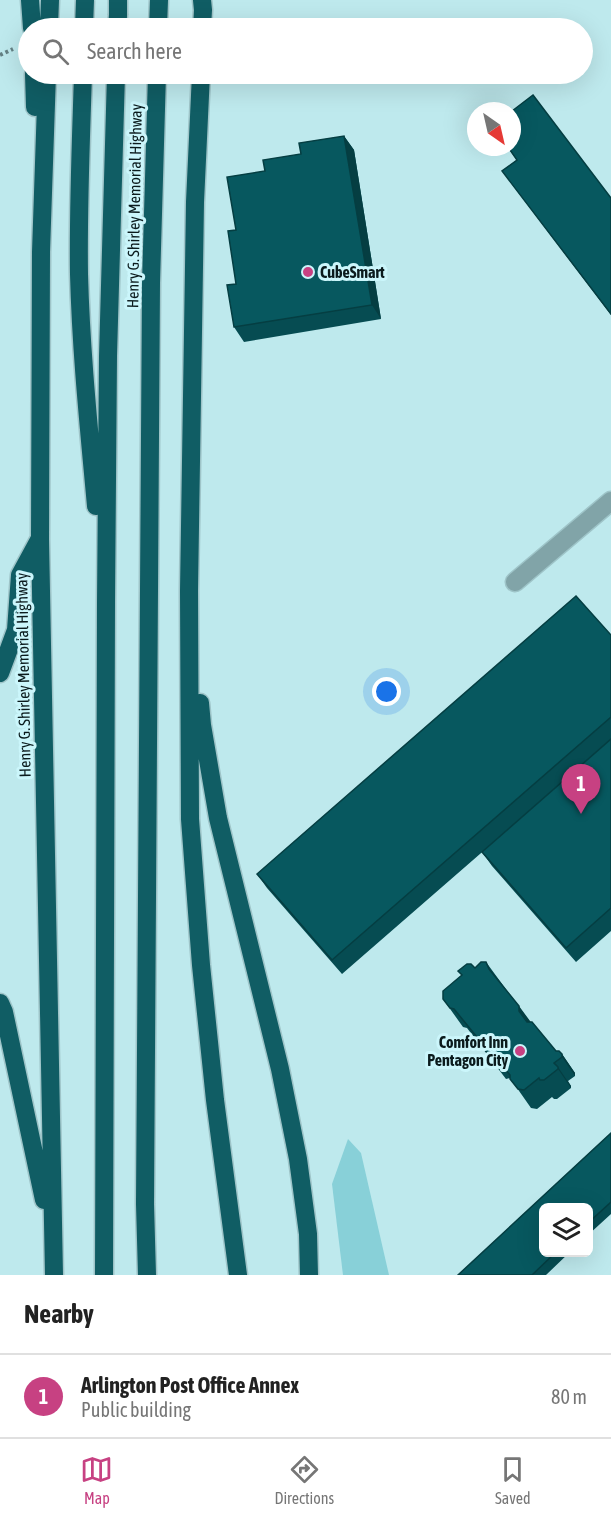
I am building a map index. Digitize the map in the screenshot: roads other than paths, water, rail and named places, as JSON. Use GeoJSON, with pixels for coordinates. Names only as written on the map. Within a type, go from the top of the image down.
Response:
{"type":"FeatureCollection","features":[{"type":"Feature","properties":{"kind":"highway"},"geometry":{"type":"LineString","coordinates":[[30,0],[31,18]]}},
{"type":"Feature","properties":{"kind":"highway"},"geometry":{"type":"LineString","coordinates":[[49,18],[50,0]]}},
{"type":"Feature","properties":{"kind":"highway"},"geometry":{"type":"LineString","coordinates":[[84,18],[85,0]]}},
{"type":"Feature","properties":{"kind":"highway"},"geometry":{"type":"LineString","coordinates":[[158,18],[159,0]]}},
{"type":"Feature","properties":{"kind":"highway"},"geometry":{"type":"LineString","coordinates":[[34,84],[41,252]]}},
{"type":"Feature","properties":{"kind":"highway","name":"Henry G. Shirley Memorial Highway"},"geometry":{"type":"LineString","coordinates":[[47,84],[41,252],[40,539],[54,1275]]}},
{"type":"Feature","properties":{"kind":"highway"},"geometry":{"type":"LineString","coordinates":[[83,84],[79,276],[86,396],[105,603]]}},
{"type":"Feature","properties":{"kind":"highway"},"geometry":{"type":"LineString","coordinates":[[104,1271],[105,603],[108,356],[116,84]]}},
{"type":"Feature","properties":{"kind":"highway","name":"Henry G. Shirley Memorial Highway"},"geometry":{"type":"LineString","coordinates":[[147,1275],[145,1192],[151,283],[157,84]]}},
{"type":"Feature","properties":{"kind":"highway"},"geometry":{"type":"LineString","coordinates":[[201,84],[195,214],[189,591],[190,819],[214,1100],[238,1275]]}},
{"type":"Feature","properties":{"kind":"highway"},"geometry":{"type":"LineString","coordinates":[[0,674],[16,630],[20,574],[40,539]]}},
{"type":"Feature","properties":{"kind":"highway"},"geometry":{"type":"LineString","coordinates":[[189,591],[202,725],[216,807],[280,1069],[298,1159],[308,1234],[309,1275]]}},
{"type":"Feature","properties":{"kind":"highway"},"geometry":{"type":"LineString","coordinates":[[0,1003],[53,1242]]}},
{"type":"Feature","properties":{"kind":"lane"},"geometry":{"type":"LineString","coordinates":[[515,582],[611,501]]}},
{"type":"Feature","properties":{"kind":"place","name":"CubeSmart"},"geometry":{"type":"Point","coordinates":[308,272]}},
{"type":"Feature","properties":{"kind":"place","name":"Arlington Post Office Annex"},"geometry":{"type":"Point","coordinates":[581,814]}},
{"type":"Feature","properties":{"kind":"place","name":"Comfort Inn Pentagon City"},"geometry":{"type":"Point","coordinates":[520,1051]}}]}
